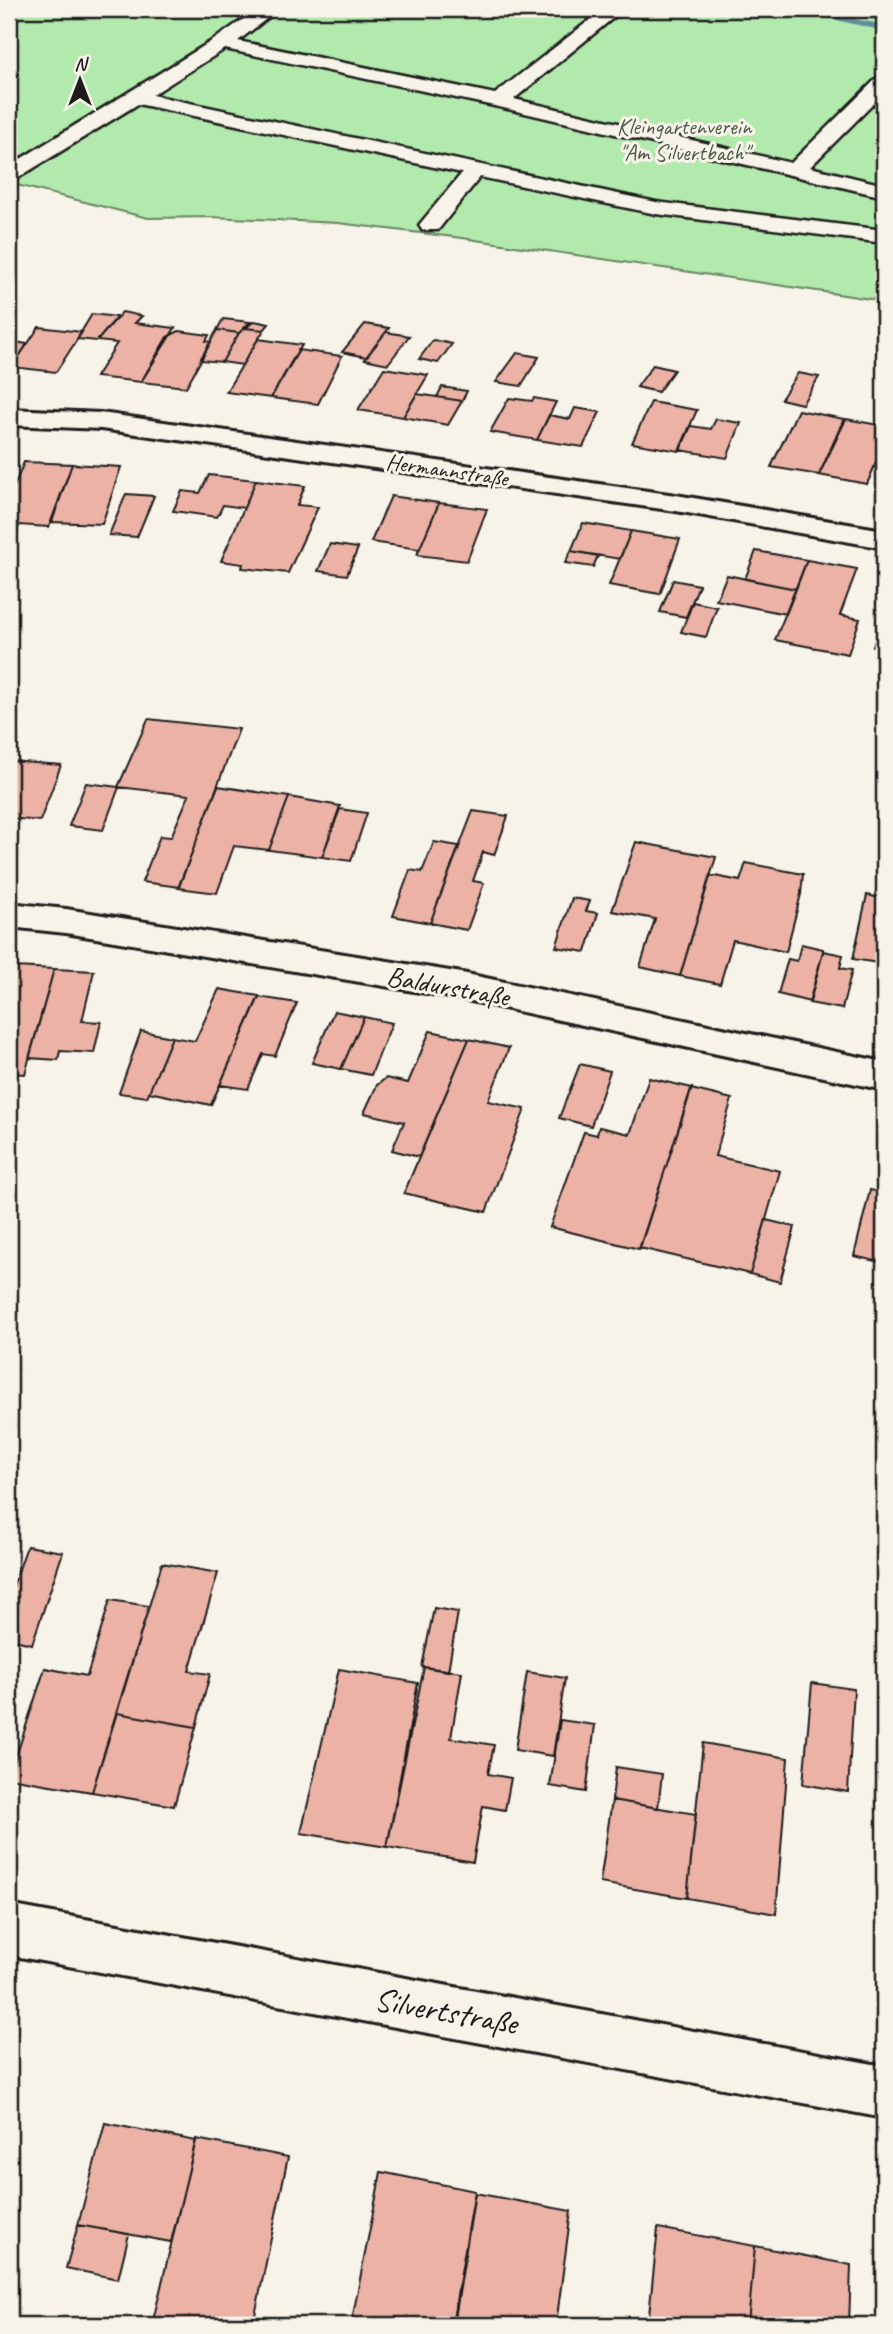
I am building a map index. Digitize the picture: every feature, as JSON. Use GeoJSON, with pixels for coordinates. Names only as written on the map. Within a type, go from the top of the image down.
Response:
{"type":"FeatureCollection","features":[{"type":"Feature","properties":{"kind":"street","name":"Hermannstraße"},"geometry":{"type":"LineString","coordinates":[[9,417],[101,421],[676,503],[884,539]]}},
{"type":"Feature","properties":{"kind":"street","name":"Baldurstraße"},"geometry":{"type":"LineString","coordinates":[[9,915],[66,921],[463,986],[884,1076]]}},
{"type":"Feature","properties":{"kind":"street","name":"Silvertstraße"},"geometry":{"type":"LineString","coordinates":[[9,1930],[884,2092]]}},
{"type":"Feature","properties":{"kind":"lane"},"geometry":{"type":"LineString","coordinates":[[9,175],[222,43],[270,9]]}},
{"type":"Feature","properties":{"kind":"lane"},"geometry":{"type":"LineString","coordinates":[[499,101],[615,9]]}},
{"type":"Feature","properties":{"kind":"lane"},"geometry":{"type":"LineString","coordinates":[[222,43],[499,101],[884,191]]}},
{"type":"Feature","properties":{"kind":"lane"},"geometry":{"type":"LineString","coordinates":[[796,170],[884,82]]}},
{"type":"Feature","properties":{"kind":"lane"},"geometry":{"type":"LineString","coordinates":[[133,97],[656,208],[884,237]]}},
{"type":"Feature","properties":{"kind":"lane"},"geometry":{"type":"LineString","coordinates":[[430,225],[475,170]]}},
{"type":"Feature","properties":{"kind":"green space","name":"Kleingartenverein \"Am Silvertbach\""},"geometry":{"type":"Polygon","coordinates":[[[9,9],[884,9],[884,301],[462,238],[338,223],[212,217],[148,218],[9,183],[9,9]]]}},
{"type":"Feature","properties":{"kind":"building"},"geometry":{"type":"Polygon","coordinates":[[[122,312],[142,316],[135,323],[175,328],[141,382],[96,377],[117,343],[97,341],[122,312]]]}},
{"type":"Feature","properties":{"kind":"building"},"geometry":{"type":"Polygon","coordinates":[[[92,314],[117,317],[97,341],[77,339],[92,314]]]}},
{"type":"Feature","properties":{"kind":"building"},"geometry":{"type":"Polygon","coordinates":[[[223,319],[250,322],[239,333],[217,330],[223,319]]]}},
{"type":"Feature","properties":{"kind":"building"},"geometry":{"type":"Polygon","coordinates":[[[254,321],[269,324],[264,330],[246,328],[254,321]]]}},
{"type":"Feature","properties":{"kind":"building"},"geometry":{"type":"Polygon","coordinates":[[[365,324],[389,328],[366,357],[342,352],[365,324]]]}},
{"type":"Feature","properties":{"kind":"building"},"geometry":{"type":"Polygon","coordinates":[[[39,327],[82,332],[56,372],[12,367],[39,327]]]}},
{"type":"Feature","properties":{"kind":"building"},"geometry":{"type":"Polygon","coordinates":[[[245,328],[264,330],[242,365],[222,362],[239,333],[245,328]]]}},
{"type":"Feature","properties":{"kind":"building"},"geometry":{"type":"Polygon","coordinates":[[[217,330],[239,333],[222,362],[200,360],[217,330]]]}},
{"type":"Feature","properties":{"kind":"building"},"geometry":{"type":"Polygon","coordinates":[[[179,331],[209,335],[206,341],[211,342],[186,387],[141,382],[167,337],[179,331]]]}},
{"type":"Feature","properties":{"kind":"building"},"geometry":{"type":"Polygon","coordinates":[[[386,332],[409,336],[388,364],[365,359],[386,332]]]}},
{"type":"Feature","properties":{"kind":"building"},"geometry":{"type":"Polygon","coordinates":[[[258,339],[302,345],[271,398],[226,392],[258,339]]]}},
{"type":"Feature","properties":{"kind":"building"},"geometry":{"type":"Polygon","coordinates":[[[433,340],[452,344],[438,363],[419,359],[433,340]]]}},
{"type":"Feature","properties":{"kind":"building"},"geometry":{"type":"Polygon","coordinates":[[[9,341],[27,344],[12,367],[9,366],[9,341]]]}},
{"type":"Feature","properties":{"kind":"building"},"geometry":{"type":"Polygon","coordinates":[[[298,350],[342,356],[318,404],[271,398],[298,350]]]}},
{"type":"Feature","properties":{"kind":"building"},"geometry":{"type":"Polygon","coordinates":[[[517,353],[539,357],[521,386],[496,382],[517,353]]]}},
{"type":"Feature","properties":{"kind":"building"},"geometry":{"type":"Polygon","coordinates":[[[653,365],[674,370],[658,392],[637,387],[653,365]]]}},
{"type":"Feature","properties":{"kind":"building"},"geometry":{"type":"Polygon","coordinates":[[[384,368],[428,375],[403,417],[358,410],[384,368]]]}},
{"type":"Feature","properties":{"kind":"building"},"geometry":{"type":"Polygon","coordinates":[[[798,373],[819,377],[802,404],[781,399],[798,373]]]}},
{"type":"Feature","properties":{"kind":"building"},"geometry":{"type":"Polygon","coordinates":[[[442,387],[467,391],[462,401],[437,397],[442,387]]]}},
{"type":"Feature","properties":{"kind":"building"},"geometry":{"type":"Polygon","coordinates":[[[417,394],[462,401],[448,425],[403,417],[417,394]]]}},
{"type":"Feature","properties":{"kind":"building"},"geometry":{"type":"Polygon","coordinates":[[[509,398],[532,401],[534,398],[556,402],[537,440],[490,432],[509,398]]]}},
{"type":"Feature","properties":{"kind":"building"},"geometry":{"type":"Polygon","coordinates":[[[651,402],[697,410],[679,451],[632,443],[651,402]]]}},
{"type":"Feature","properties":{"kind":"building"},"geometry":{"type":"Polygon","coordinates":[[[575,408],[600,412],[583,447],[537,440],[549,415],[570,419],[575,408]]]}},
{"type":"Feature","properties":{"kind":"building"},"geometry":{"type":"Polygon","coordinates":[[[798,410],[844,419],[819,475],[771,467],[798,410]]]}},
{"type":"Feature","properties":{"kind":"building"},"geometry":{"type":"Polygon","coordinates":[[[716,419],[741,423],[727,458],[680,450],[691,426],[711,429],[716,419]]]}},
{"type":"Feature","properties":{"kind":"building"},"geometry":{"type":"Polygon","coordinates":[[[846,419],[884,426],[884,444],[867,484],[819,475],[846,419]]]}},
{"type":"Feature","properties":{"kind":"building"},"geometry":{"type":"Polygon","coordinates":[[[24,462],[72,464],[49,527],[19,525],[17,532],[9,531],[9,489],[13,489],[24,462]]]}},
{"type":"Feature","properties":{"kind":"building"},"geometry":{"type":"Polygon","coordinates":[[[72,464],[121,467],[102,524],[52,522],[72,464]]]}},
{"type":"Feature","properties":{"kind":"building"},"geometry":{"type":"Polygon","coordinates":[[[209,475],[256,480],[244,508],[223,505],[217,517],[173,511],[182,491],[200,493],[209,475]]]}},
{"type":"Feature","properties":{"kind":"building"},"geometry":{"type":"Polygon","coordinates":[[[256,480],[305,486],[297,505],[318,507],[288,573],[242,568],[243,564],[221,561],[256,480]]]}},
{"type":"Feature","properties":{"kind":"building"},"geometry":{"type":"Polygon","coordinates":[[[126,494],[154,496],[137,537],[109,535],[126,494]]]}},
{"type":"Feature","properties":{"kind":"building"},"geometry":{"type":"Polygon","coordinates":[[[391,496],[439,503],[417,555],[419,549],[371,542],[391,496]]]}},
{"type":"Feature","properties":{"kind":"building"},"geometry":{"type":"Polygon","coordinates":[[[439,503],[487,509],[467,561],[417,555],[439,503]]]}},
{"type":"Feature","properties":{"kind":"building"},"geometry":{"type":"Polygon","coordinates":[[[583,523],[631,531],[620,559],[571,551],[583,523]]]}},
{"type":"Feature","properties":{"kind":"building"},"geometry":{"type":"Polygon","coordinates":[[[631,531],[680,539],[660,594],[609,585],[631,531]]]}},
{"type":"Feature","properties":{"kind":"building"},"geometry":{"type":"Polygon","coordinates":[[[330,544],[358,548],[347,575],[318,571],[330,544]]]}},
{"type":"Feature","properties":{"kind":"building"},"geometry":{"type":"Polygon","coordinates":[[[571,551],[598,556],[593,567],[565,563],[571,551]]]}},
{"type":"Feature","properties":{"kind":"building"},"geometry":{"type":"Polygon","coordinates":[[[756,551],[807,560],[796,589],[745,579],[756,551]]]}},
{"type":"Feature","properties":{"kind":"building"},"geometry":{"type":"Polygon","coordinates":[[[807,560],[857,569],[840,615],[860,619],[848,654],[775,640],[807,560]]]}},
{"type":"Feature","properties":{"kind":"building"},"geometry":{"type":"Polygon","coordinates":[[[727,575],[796,589],[786,614],[716,600],[727,575]]]}},
{"type":"Feature","properties":{"kind":"building"},"geometry":{"type":"Polygon","coordinates":[[[673,580],[699,585],[686,617],[660,612],[673,580]]]}},
{"type":"Feature","properties":{"kind":"building"},"geometry":{"type":"Polygon","coordinates":[[[693,602],[717,607],[706,637],[681,632],[693,602]]]}},
{"type":"Feature","properties":{"kind":"building"},"geometry":{"type":"Polygon","coordinates":[[[884,615],[884,648],[873,646],[884,615]]]}},
{"type":"Feature","properties":{"kind":"building"},"geometry":{"type":"Polygon","coordinates":[[[148,719],[239,729],[179,887],[142,882],[160,836],[171,837],[189,795],[118,787],[148,719]]]}},
{"type":"Feature","properties":{"kind":"building"},"geometry":{"type":"Polygon","coordinates":[[[9,761],[61,765],[40,821],[9,818],[9,761]]]}},
{"type":"Feature","properties":{"kind":"building"},"geometry":{"type":"Polygon","coordinates":[[[86,783],[119,787],[103,830],[69,826],[86,783]]]}},
{"type":"Feature","properties":{"kind":"building"},"geometry":{"type":"Polygon","coordinates":[[[218,786],[289,797],[269,850],[234,846],[217,893],[178,888],[218,786]]]}},
{"type":"Feature","properties":{"kind":"building"},"geometry":{"type":"Polygon","coordinates":[[[289,797],[340,806],[322,857],[269,850],[289,797]]]}},
{"type":"Feature","properties":{"kind":"building"},"geometry":{"type":"Polygon","coordinates":[[[340,809],[367,813],[351,861],[322,857],[340,809]]]}},
{"type":"Feature","properties":{"kind":"building"},"geometry":{"type":"Polygon","coordinates":[[[473,811],[508,816],[494,855],[483,852],[473,881],[484,883],[467,930],[430,923],[473,811]]]}},
{"type":"Feature","properties":{"kind":"building"},"geometry":{"type":"Polygon","coordinates":[[[434,842],[459,846],[430,923],[393,916],[410,870],[422,872],[434,842]]]}},
{"type":"Feature","properties":{"kind":"building"},"geometry":{"type":"Polygon","coordinates":[[[636,842],[716,857],[680,976],[640,967],[655,919],[612,911],[636,842]]]}},
{"type":"Feature","properties":{"kind":"building"},"geometry":{"type":"Polygon","coordinates":[[[746,863],[803,874],[801,894],[786,952],[733,940],[720,984],[680,976],[710,875],[740,881],[746,863]]]}},
{"type":"Feature","properties":{"kind":"building"},"geometry":{"type":"Polygon","coordinates":[[[867,895],[884,899],[884,964],[853,959],[867,895]]]}},
{"type":"Feature","properties":{"kind":"building"},"geometry":{"type":"Polygon","coordinates":[[[572,898],[590,901],[586,911],[598,913],[586,952],[556,947],[572,898]]]}},
{"type":"Feature","properties":{"kind":"building"},"geometry":{"type":"Polygon","coordinates":[[[801,944],[823,949],[810,1002],[778,994],[788,959],[797,961],[801,944]]]}},
{"type":"Feature","properties":{"kind":"building"},"geometry":{"type":"Polygon","coordinates":[[[823,951],[843,955],[840,968],[852,970],[842,1009],[809,1003],[823,951]]]}},
{"type":"Feature","properties":{"kind":"building"},"geometry":{"type":"Polygon","coordinates":[[[13,967],[54,969],[25,1074],[9,1073],[9,983],[13,967]]]}},
{"type":"Feature","properties":{"kind":"building"},"geometry":{"type":"Polygon","coordinates":[[[54,969],[94,971],[82,1021],[101,1022],[94,1053],[60,1051],[58,1060],[29,1058],[54,969]]]}},
{"type":"Feature","properties":{"kind":"building"},"geometry":{"type":"Polygon","coordinates":[[[219,989],[259,996],[211,1105],[149,1092],[172,1037],[195,1041],[219,989]]]}},
{"type":"Feature","properties":{"kind":"building"},"geometry":{"type":"Polygon","coordinates":[[[259,997],[297,1003],[275,1056],[263,1054],[248,1089],[220,1085],[259,997]]]}},
{"type":"Feature","properties":{"kind":"building"},"geometry":{"type":"Polygon","coordinates":[[[334,1011],[364,1017],[341,1069],[312,1063],[334,1011]]]}},
{"type":"Feature","properties":{"kind":"building"},"geometry":{"type":"Polygon","coordinates":[[[364,1017],[392,1023],[371,1075],[341,1069],[364,1017]]]}},
{"type":"Feature","properties":{"kind":"building"},"geometry":{"type":"Polygon","coordinates":[[[141,1031],[172,1037],[147,1097],[119,1093],[141,1031]]]}},
{"type":"Feature","properties":{"kind":"building"},"geometry":{"type":"Polygon","coordinates":[[[430,1031],[469,1039],[419,1157],[392,1150],[404,1122],[364,1113],[377,1085],[386,1078],[408,1083],[430,1031]]]}},
{"type":"Feature","properties":{"kind":"building"},"geometry":{"type":"Polygon","coordinates":[[[469,1039],[509,1048],[488,1101],[525,1109],[486,1212],[404,1193],[469,1039]]]}},
{"type":"Feature","properties":{"kind":"building"},"geometry":{"type":"Polygon","coordinates":[[[580,1064],[610,1071],[591,1126],[559,1118],[580,1064]]]}},
{"type":"Feature","properties":{"kind":"building"},"geometry":{"type":"Polygon","coordinates":[[[649,1078],[692,1088],[639,1249],[550,1227],[584,1132],[597,1135],[599,1127],[630,1134],[649,1078]]]}},
{"type":"Feature","properties":{"kind":"building"},"geometry":{"type":"Polygon","coordinates":[[[691,1089],[732,1099],[715,1156],[780,1171],[750,1274],[640,1248],[691,1089]]]}},
{"type":"Feature","properties":{"kind":"building"},"geometry":{"type":"Polygon","coordinates":[[[870,1190],[884,1193],[884,1263],[854,1256],[870,1190]]]}},
{"type":"Feature","properties":{"kind":"building"},"geometry":{"type":"Polygon","coordinates":[[[766,1220],[795,1227],[780,1282],[750,1274],[766,1220]]]}},
{"type":"Feature","properties":{"kind":"building"},"geometry":{"type":"Polygon","coordinates":[[[27,1546],[63,1552],[32,1644],[9,1639],[9,1598],[27,1546]]]}},
{"type":"Feature","properties":{"kind":"building"},"geometry":{"type":"Polygon","coordinates":[[[162,1563],[218,1573],[189,1671],[210,1674],[196,1727],[117,1713],[162,1563]]]}},
{"type":"Feature","properties":{"kind":"building"},"geometry":{"type":"Polygon","coordinates":[[[110,1600],[149,1606],[92,1792],[9,1778],[45,1668],[87,1676],[110,1600]]]}},
{"type":"Feature","properties":{"kind":"building"},"geometry":{"type":"Polygon","coordinates":[[[434,1608],[458,1612],[448,1671],[422,1667],[434,1608]]]}},
{"type":"Feature","properties":{"kind":"building"},"geometry":{"type":"Polygon","coordinates":[[[424,1667],[462,1672],[451,1738],[494,1745],[488,1774],[511,1778],[505,1810],[483,1806],[473,1862],[387,1847],[424,1667]]]}},
{"type":"Feature","properties":{"kind":"building"},"geometry":{"type":"Polygon","coordinates":[[[339,1669],[418,1683],[387,1847],[301,1833],[339,1669]]]}},
{"type":"Feature","properties":{"kind":"building"},"geometry":{"type":"Polygon","coordinates":[[[527,1672],[565,1678],[553,1756],[515,1750],[527,1672]]]}},
{"type":"Feature","properties":{"kind":"building"},"geometry":{"type":"Polygon","coordinates":[[[812,1683],[854,1689],[848,1792],[803,1784],[812,1683]]]}},
{"type":"Feature","properties":{"kind":"building"},"geometry":{"type":"Polygon","coordinates":[[[117,1713],[196,1727],[174,1806],[92,1792],[117,1713]]]}},
{"type":"Feature","properties":{"kind":"building"},"geometry":{"type":"Polygon","coordinates":[[[560,1720],[595,1725],[586,1792],[550,1786],[560,1720]]]}},
{"type":"Feature","properties":{"kind":"building"},"geometry":{"type":"Polygon","coordinates":[[[703,1743],[788,1758],[776,1914],[687,1898],[703,1743]]]}},
{"type":"Feature","properties":{"kind":"building"},"geometry":{"type":"Polygon","coordinates":[[[616,1767],[662,1774],[658,1808],[612,1800],[616,1767]]]}},
{"type":"Feature","properties":{"kind":"building"},"geometry":{"type":"Polygon","coordinates":[[[612,1800],[696,1814],[687,1898],[600,1883],[612,1800]]]}},
{"type":"Feature","properties":{"kind":"building"},"geometry":{"type":"Polygon","coordinates":[[[105,2123],[196,2141],[171,2242],[78,2225],[105,2123]]]}},
{"type":"Feature","properties":{"kind":"building"},"geometry":{"type":"Polygon","coordinates":[[[196,2139],[288,2157],[253,2325],[152,2325],[196,2139]]]}},
{"type":"Feature","properties":{"kind":"building"},"geometry":{"type":"Polygon","coordinates":[[[381,2172],[475,2191],[452,2325],[351,2325],[381,2172]]]}},
{"type":"Feature","properties":{"kind":"building"},"geometry":{"type":"Polygon","coordinates":[[[475,2193],[571,2211],[556,2325],[454,2325],[475,2193]]]}},
{"type":"Feature","properties":{"kind":"building"},"geometry":{"type":"Polygon","coordinates":[[[78,2225],[129,2234],[118,2279],[66,2268],[78,2225]]]}},
{"type":"Feature","properties":{"kind":"building"},"geometry":{"type":"Polygon","coordinates":[[[658,2228],[755,2246],[748,2325],[648,2325],[658,2228]]]}},
{"type":"Feature","properties":{"kind":"building"},"geometry":{"type":"Polygon","coordinates":[[[755,2246],[851,2265],[849,2325],[748,2325],[755,2246]]]}},
{"type":"Feature","properties":{"kind":"waterway"},"geometry":{"type":"LineString","coordinates":[[793,9],[884,28]]}}]}
